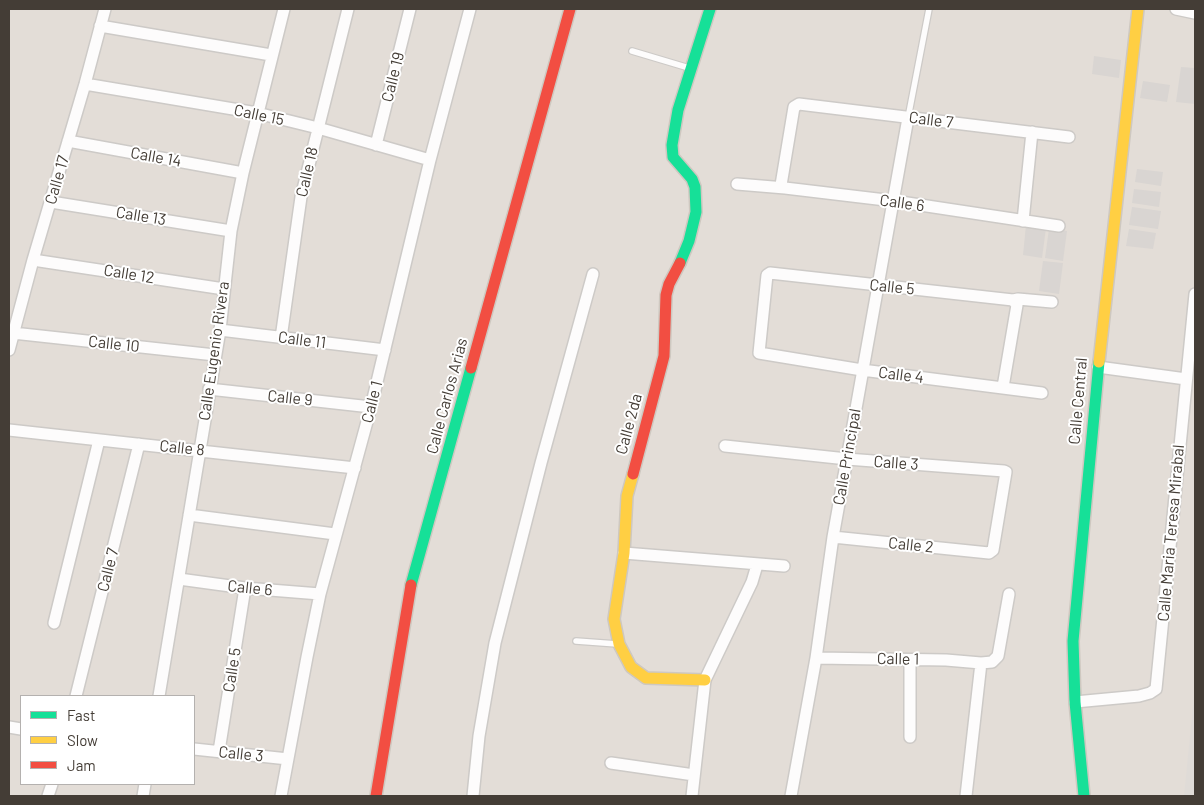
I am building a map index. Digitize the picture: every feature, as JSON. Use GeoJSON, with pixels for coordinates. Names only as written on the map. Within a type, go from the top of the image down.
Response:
{"type":"FeatureCollection","features":[{"type":"Feature","properties":{"kind":"street","name":"Calle 17"},"geometry":{"type":"LineString","coordinates":[[9,350],[105,9]]}},
{"type":"Feature","properties":{"kind":"street","name":"Calle Eugenio Rivera"},"geometry":{"type":"LineString","coordinates":[[159,695],[220,330],[231,230],[257,113],[284,9]]}},
{"type":"Feature","properties":{"kind":"street","name":"Calle 18"},"geometry":{"type":"LineString","coordinates":[[281,338],[301,197],[348,9]]}},
{"type":"Feature","properties":{"kind":"street","name":"Calle 19"},"geometry":{"type":"LineString","coordinates":[[376,145],[410,9]]}},
{"type":"Feature","properties":{"kind":"street","name":"Calle 1"},"geometry":{"type":"LineString","coordinates":[[281,796],[320,594],[371,407],[430,160],[470,9]]}},
{"type":"Feature","properties":{"kind":"street","name":"Calle Carlos Arias"},"geometry":{"type":"LineString","coordinates":[[376,796],[412,581],[570,9]]}},
{"type":"Feature","properties":{"kind":"street","name":"Calle 2da"},"geometry":{"type":"LineString","coordinates":[[705,680],[646,678],[631,667],[619,644],[614,620],[624,553],[627,496],[664,356],[666,296],[669,284],[689,241],[696,212],[692,179],[673,157],[672,145],[678,110],[710,9]]}},
{"type":"Feature","properties":{"kind":"street","name":"Calle Central"},"geometry":{"type":"LineString","coordinates":[[1084,796],[1075,702],[1074,641],[1098,367],[1138,9]]}},
{"type":"Feature","properties":{"kind":"street"},"geometry":{"type":"LineString","coordinates":[[1176,9],[1195,13]]}},
{"type":"Feature","properties":{"kind":"street"},"geometry":{"type":"LineString","coordinates":[[100,26],[271,55]]}},
{"type":"Feature","properties":{"kind":"street","name":"Calle 15"},"geometry":{"type":"LineString","coordinates":[[85,84],[257,113],[318,128],[430,160]]}},
{"type":"Feature","properties":{"kind":"street","name":"Calle 7"},"geometry":{"type":"LineString","coordinates":[[783,187],[794,108],[799,104],[1069,138]]}},
{"type":"Feature","properties":{"kind":"street","name":"Calle Principal"},"geometry":{"type":"LineString","coordinates":[[791,796],[816,658],[833,537],[908,118]]}},
{"type":"Feature","properties":{"kind":"street"},"geometry":{"type":"LineString","coordinates":[[1023,221],[1032,132]]}},
{"type":"Feature","properties":{"kind":"street","name":"Calle 14"},"geometry":{"type":"LineString","coordinates":[[68,141],[243,172]]}},
{"type":"Feature","properties":{"kind":"street","name":"Calle 6"},"geometry":{"type":"LineString","coordinates":[[737,184],[783,187],[894,201],[1059,226]]}},
{"type":"Feature","properties":{"kind":"street","name":"Calle 13"},"geometry":{"type":"LineString","coordinates":[[51,202],[231,230]]}},
{"type":"Feature","properties":{"kind":"street","name":"Calle 12"},"geometry":{"type":"LineString","coordinates":[[33,260],[224,289]]}},
{"type":"Feature","properties":{"kind":"street","name":"Calle 5"},"geometry":{"type":"LineString","coordinates":[[760,353],[758,352],[767,275],[770,273],[1015,302],[1018,299],[1052,302]]}},
{"type":"Feature","properties":{"kind":"street"},"geometry":{"type":"LineString","coordinates":[[473,796],[479,736],[496,643],[543,454],[593,274]]}},
{"type":"Feature","properties":{"kind":"street","name":"Calle Maria Teresa Mirabal"},"geometry":{"type":"LineString","coordinates":[[1075,702],[1139,696],[1156,689],[1195,294]]}},
{"type":"Feature","properties":{"kind":"street"},"geometry":{"type":"LineString","coordinates":[[1003,387],[1015,302]]}},
{"type":"Feature","properties":{"kind":"street","name":"Calle 11"},"geometry":{"type":"LineString","coordinates":[[220,330],[384,350]]}},
{"type":"Feature","properties":{"kind":"street","name":"Calle 10"},"geometry":{"type":"LineString","coordinates":[[13,333],[215,355]]}},
{"type":"Feature","properties":{"kind":"street","name":"Calle 4"},"geometry":{"type":"LineString","coordinates":[[760,353],[862,370],[1042,393]]}},
{"type":"Feature","properties":{"kind":"street"},"geometry":{"type":"LineString","coordinates":[[1098,367],[1186,380]]}},
{"type":"Feature","properties":{"kind":"street","name":"Calle 9"},"geometry":{"type":"LineString","coordinates":[[209,389],[371,407]]}},
{"type":"Feature","properties":{"kind":"street","name":"Calle 8"},"geometry":{"type":"LineString","coordinates":[[9,430],[355,468]]}},
{"type":"Feature","properties":{"kind":"street"},"geometry":{"type":"LineString","coordinates":[[54,623],[99,440]]}},
{"type":"Feature","properties":{"kind":"street","name":"Calle 7"},"geometry":{"type":"LineString","coordinates":[[76,695],[140,444]]}},
{"type":"Feature","properties":{"kind":"street","name":"Calle 3"},"geometry":{"type":"LineString","coordinates":[[725,446],[847,459],[1004,471],[1006,474],[993,550],[989,553]]}},
{"type":"Feature","properties":{"kind":"street"},"geometry":{"type":"LineString","coordinates":[[189,515],[336,534]]}},
{"type":"Feature","properties":{"kind":"street","name":"Calle 2"},"geometry":{"type":"LineString","coordinates":[[833,537],[989,553]]}},
{"type":"Feature","properties":{"kind":"street"},"geometry":{"type":"LineString","coordinates":[[624,553],[784,566]]}},
{"type":"Feature","properties":{"kind":"street"},"geometry":{"type":"LineString","coordinates":[[692,796],[705,680],[748,590],[757,565]]}},
{"type":"Feature","properties":{"kind":"street","name":"Calle 6"},"geometry":{"type":"LineString","coordinates":[[179,578],[245,588],[320,594]]}},
{"type":"Feature","properties":{"kind":"street","name":"Calle 5"},"geometry":{"type":"LineString","coordinates":[[219,751],[245,588]]}},
{"type":"Feature","properties":{"kind":"street"},"geometry":{"type":"LineString","coordinates":[[966,796],[981,663],[992,662],[998,656],[1009,594]]}},
{"type":"Feature","properties":{"kind":"street","name":"Calle 1"},"geometry":{"type":"LineString","coordinates":[[816,658],[981,663]]}},
{"type":"Feature","properties":{"kind":"street"},"geometry":{"type":"LineString","coordinates":[[910,660],[910,737]]}},
{"type":"Feature","properties":{"kind":"street","name":"Calle 3"},"geometry":{"type":"LineString","coordinates":[[195,749],[288,759]]}},
{"type":"Feature","properties":{"kind":"street"},"geometry":{"type":"LineString","coordinates":[[611,763],[694,775]]}},
{"type":"Feature","properties":{"kind":"lane"},"geometry":{"type":"LineString","coordinates":[[908,118],[929,9]]}},
{"type":"Feature","properties":{"kind":"lane"},"geometry":{"type":"LineString","coordinates":[[632,51],[691,69]]}},
{"type":"Feature","properties":{"kind":"lane"},"geometry":{"type":"LineString","coordinates":[[576,641],[619,644]]}},
{"type":"Feature","properties":{"kind":"shaded area"},"geometry":{"type":"Polygon","coordinates":[[[9,9],[1195,9],[1195,796],[9,796],[9,9]]]}},
{"type":"Feature","properties":{"kind":"shaded area"},"geometry":{"type":"Polygon","coordinates":[[[1195,687],[1195,796],[1184,796],[1195,687]]]}},
{"type":"Feature","properties":{"kind":"building"},"geometry":{"type":"Polygon","coordinates":[[[1094,56],[1121,60],[1119,78],[1092,74],[1094,56]]]}},
{"type":"Feature","properties":{"kind":"building"},"geometry":{"type":"Polygon","coordinates":[[[1181,67],[1195,68],[1195,104],[1176,102],[1181,67]]]}},
{"type":"Feature","properties":{"kind":"building"},"geometry":{"type":"Polygon","coordinates":[[[1143,81],[1170,85],[1167,102],[1140,98],[1143,81]]]}},
{"type":"Feature","properties":{"kind":"building"},"geometry":{"type":"Polygon","coordinates":[[[1137,169],[1163,172],[1161,186],[1135,182],[1137,169]]]}},
{"type":"Feature","properties":{"kind":"building"},"geometry":{"type":"Polygon","coordinates":[[[1134,189],[1161,192],[1159,207],[1132,203],[1134,189]]]}},
{"type":"Feature","properties":{"kind":"building"},"geometry":{"type":"Polygon","coordinates":[[[1132,207],[1161,211],[1158,229],[1129,225],[1132,207]]]}},
{"type":"Feature","properties":{"kind":"building"},"geometry":{"type":"Polygon","coordinates":[[[1026,225],[1046,228],[1042,258],[1023,255],[1026,225]]]}},
{"type":"Feature","properties":{"kind":"building"},"geometry":{"type":"Polygon","coordinates":[[[1049,229],[1067,231],[1063,261],[1045,258],[1049,229]]]}},
{"type":"Feature","properties":{"kind":"building"},"geometry":{"type":"Polygon","coordinates":[[[1129,229],[1156,233],[1153,249],[1126,246],[1129,229]]]}},
{"type":"Feature","properties":{"kind":"building"},"geometry":{"type":"Polygon","coordinates":[[[1043,261],[1063,263],[1059,294],[1039,291],[1043,261]]]}},
{"type":"Feature","properties":{"kind":"traffic: fast"},"geometry":{"type":"LineString","coordinates":[[680,263],[689,241],[696,212],[695,187],[692,179],[673,157],[672,145],[678,110],[710,9]]}},
{"type":"Feature","properties":{"kind":"traffic: fast"},"geometry":{"type":"LineString","coordinates":[[1084,796],[1075,702],[1073,641],[1099,362]]}},
{"type":"Feature","properties":{"kind":"traffic: fast"},"geometry":{"type":"LineString","coordinates":[[411,585],[471,368]]}},
{"type":"Feature","properties":{"kind":"traffic: slow"},"geometry":{"type":"LineString","coordinates":[[1099,362],[1138,9]]}},
{"type":"Feature","properties":{"kind":"traffic: slow"},"geometry":{"type":"LineString","coordinates":[[633,474],[627,496],[624,553],[614,619],[619,644],[631,667],[646,678],[705,680]]}},
{"type":"Feature","properties":{"kind":"traffic: jam"},"geometry":{"type":"LineString","coordinates":[[471,368],[570,9]]}},
{"type":"Feature","properties":{"kind":"traffic: jam"},"geometry":{"type":"LineString","coordinates":[[633,474],[664,356],[666,295],[669,284],[680,263]]}},
{"type":"Feature","properties":{"kind":"traffic: jam"},"geometry":{"type":"LineString","coordinates":[[376,796],[411,585]]}}]}
